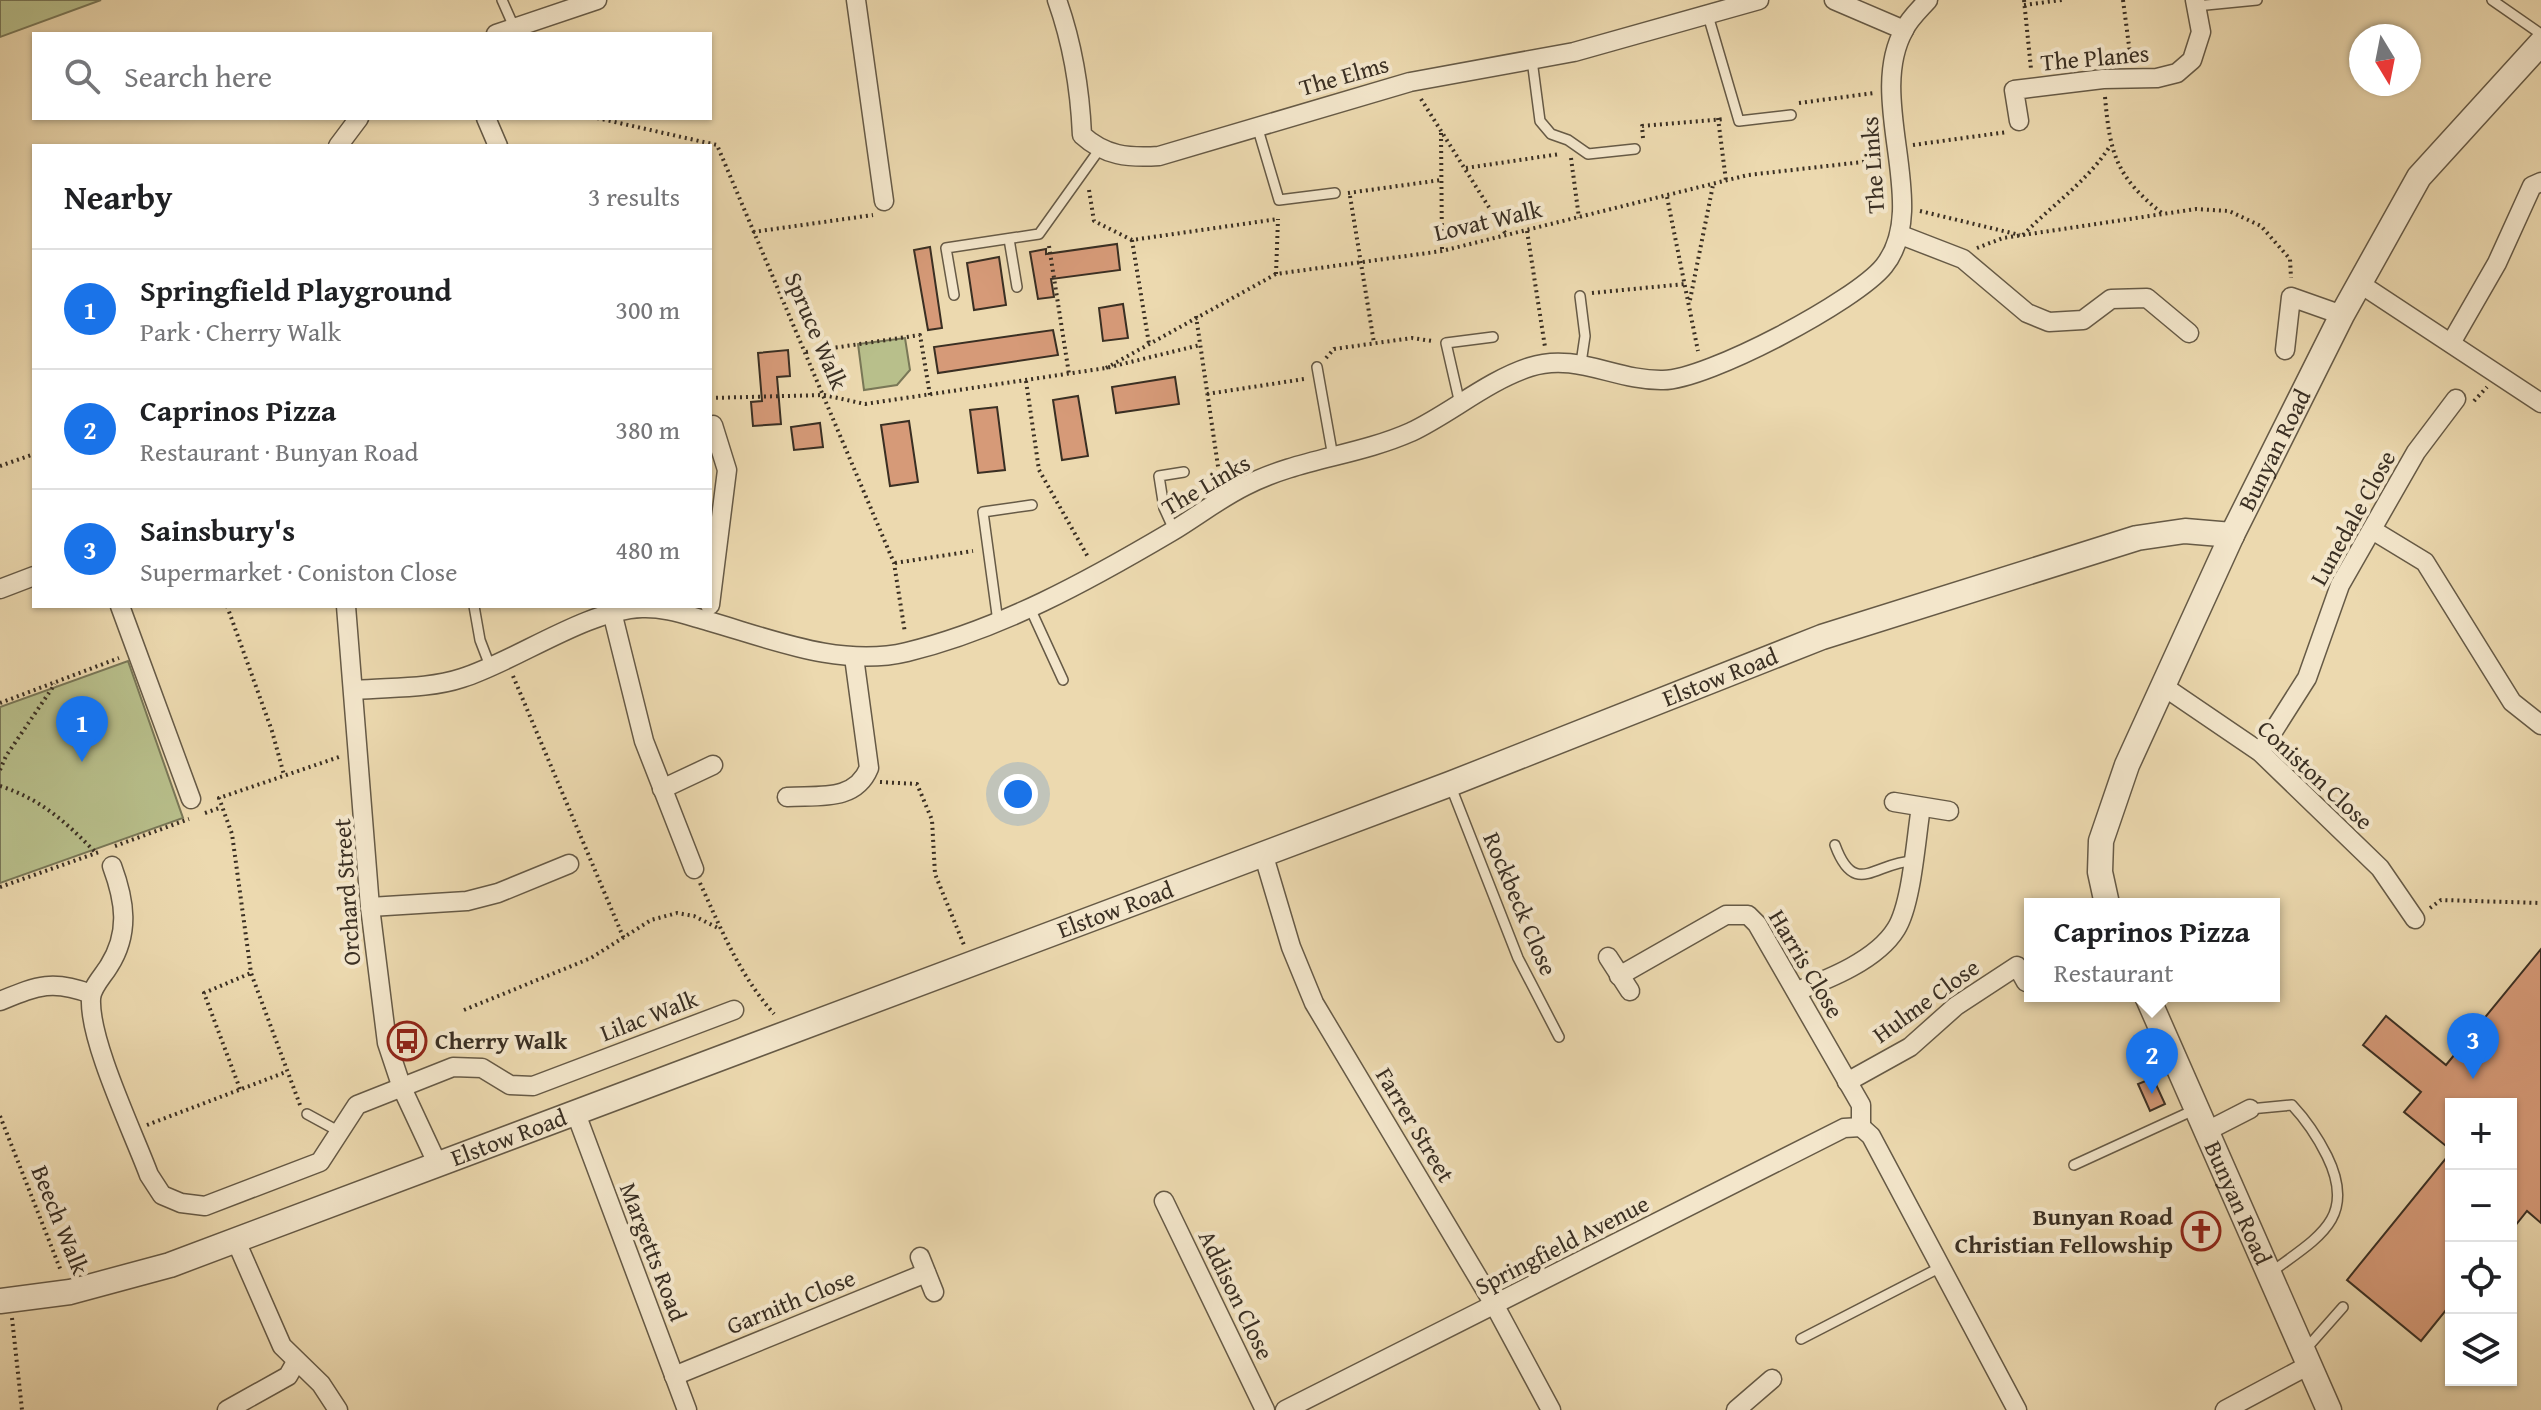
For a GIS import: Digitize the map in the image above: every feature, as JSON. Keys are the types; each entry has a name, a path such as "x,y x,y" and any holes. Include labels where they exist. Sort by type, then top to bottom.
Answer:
{"street":[{"path":"501,32 597,0"},
{"path":"856,0 884,201"},
{"path":"1057,0 1066,24 1082,135 1099,150"},
{"name":"The Elms","path":"1099,150 1132,158 1159,156 1410,82 1574,52 1707,12 1759,0"},
{"path":"1834,0 1904,30"},
{"name":"The Links","path":"662,608 709,611 820,652 854,657 907,652 998,622 1030,608 1097,575 1223,499 1279,472 1365,450 1412,431 1516,371 1547,361 1581,363 1662,380 1703,372 1858,290 1884,265 1901,235 1892,91 1894,59 1904,30 1928,0"},
{"name":"The Planes","path":"2019,121 2014,90 2103,79 2157,78 2177,73 2192,60 2201,32 2196,3"},
{"name":"Bunyan Road","path":"2106,898 2100,872 2101,841 2127,765 2232,535 2342,315 2419,177 2541,43"},
{"path":"340,144 358,120"},
{"path":"487,120 497,144"},
{"path":"2451,343 2497,263 2532,186 2541,182"},
{"path":"1901,235 1963,259 2027,313 2049,322 2083,320 2111,299 2147,298 2189,333"},
{"path":"2359,283 2541,403"},
{"path":"2285,350 2291,297 2342,315"},
{"name":"Lunedale Close","path":"2260,752 2307,678 2340,585 2374,531 2416,452 2456,399"},
{"path":"712,572 717,507 727,470 713,425"},
{"name":"Elstow Road","path":"5,1300 70,1292 170,1265 236,1241 1450,784 1822,637 2137,538 2185,531 2232,535"},
{"path":"2374,531 2425,562 2459,611 2512,702 2541,725"},
{"path":"0,589 32,577"},
{"path":"121,608 191,799"},
{"name":"Orchard Street","path":"346,608 356,690 370,907 387,1043 402,1088 437,1163"},
{"name":"The Links","path":"356,690 444,682 498,663 612,612 639,608"},
{"path":"612,612 644,741 662,789 672,839 694,869"},
{"path":"787,797 842,794 864,781 869,768 854,657"},
{"name":"Coniston Close","path":"2163,686 2260,752 2380,868 2415,919"},
{"path":"662,789 713,765"},
{"path":"1894,802 1949,811"},
{"path":"1797,991 1829,979 1876,949 1897,929 1913,861 1921,807"},
{"name":"Farrer Street","path":"1263,853 1291,947 1314,1003 1495,1306 1551,1410"},
{"path":"370,907 467,901 498,893 569,864"},
{"path":"112,866 123,895 124,927 112,962 91,994 92,1024 149,1175 162,1195 181,1203 205,1206 320,1162 357,1105 402,1088"},
{"name":"Harris Close","path":"1608,957 1624,983 1710,923 1736,912 1748,915 1757,924 1797,991 1861,1105 1861,1127"},
{"name":"Hulme Close","path":"1847,1082 1910,1047 1956,1006 2017,966 2024,978"},
{"path":"0,1001 40,985 66,985 91,994"},
{"name":"Bunyan Road","path":"2150,1002 2329,1410"},
{"name":"Lilac Walk","path":"402,1088 453,1067 482,1068 510,1085 533,1086 703,1011 734,1010"},
{"path":"2207,1131 2250,1109"},
{"name":"Margetts Road","path":"575,1111 687,1410"},
{"path":"1861,1127 1871,1136 2017,1410"},
{"name":"Springfield Avenue","path":"1285,1410 1844,1128 1861,1127"},
{"name":"Addison Close","path":"1164,1201 1265,1410"},
{"path":"236,1241 282,1346 321,1384 338,1410"},
{"name":"Garnith Close","path":"674,1376 923,1265 934,1292"},
{"path":"2225,1410 2308,1357"},
{"path":"227,1410 288,1376 296,1362"},
{"path":"1736,1410 1772,1379"}],"lane":[{"path":"502,0 514,27"},
{"path":"2196,3 2257,0"},
{"path":"2492,0 2541,34"},
{"path":"1707,12 1739,121 1791,115"},
{"path":"1532,60 1540,121 1551,134 1568,140 1588,154 1635,149"},
{"path":"1257,126 1279,200 1335,193"},
{"path":"954,295 946,248 1039,234 1099,150"},
{"path":"1009,239 1017,287"},
{"path":"1580,296 1585,336 1581,363"},
{"path":"1460,404 1446,343 1493,337"},
{"path":"1318,372 1333,457"},
{"path":"1174,530 1164,508 1159,476 1184,472"},
{"path":"998,622 983,512 1032,505"},
{"path":"474,608 480,640 498,663"},
{"path":"1030,608 1063,680"},
{"name":"Rockbeck Close","path":"1450,784 1518,958 1559,1037"},
{"path":"1835,845 1842,864 1853,874 1864,876 1895,861 1913,861"},
{"path":"2250,1109 2292,1105 2309,1123 2341,1187 2337,1212 2329,1222 2313,1241 2270,1273"},
{"path":"2074,1165 2197,1108"},
{"path":"307,1114 340,1132"},
{"path":"1801,1339 1941,1267"},
{"path":"2308,1357 2343,1307"}],"path":[{"path":"2034,87 2024,2 2062,0"},
{"path":"2123,0 2134,77"},
{"path":"2103,79 2110,146 2119,171 2163,214"},
{"path":"1410,82 1507,236"},
{"path":"1791,115 1800,103 1892,91"},
{"path":"1635,149 1643,140 1642,126 1718,118 1739,121"},
{"path":"1718,118 1726,181"},
{"name":"Spruce Walk","path":"606,120 717,145 894,563 907,652"},
{"name":"Lovat Walk","path":"1106,368 1276,274 1442,251 1748,175 2007,133 2019,121"},
{"path":"1441,130 1442,251"},
{"path":"2022,236 2099,163 2110,146"},
{"path":"1464,168 1570,153 1579,218"},
{"path":"1080,174 1087,182 1094,221 1132,240 1278,219"},
{"path":"1335,193 1350,194 1441,180"},
{"path":"1689,303 1713,185"},
{"path":"1350,194 1374,343"},
{"path":"1667,197 1703,372"},
{"path":"1276,274 1279,200"},
{"path":"753,232 885,213 884,201"},
{"path":"1901,206 2022,236"},
{"path":"1963,259 1981,245 2022,236 2196,209 2229,211 2261,226 2290,259 2291,297"},
{"path":"1527,231 1547,361"},
{"path":"1039,234 1048,241 1069,374"},
{"path":"1132,240 1149,344"},
{"path":"1580,296 1685,284"},
{"path":"1196,316 1223,499"},
{"path":"806,352 920,335 930,395"},
{"path":"1207,394 1318,372 1334,349 1412,338 1446,343"},
{"name":"Lovat Walk","path":"712,398 824,395 865,404 1106,368 1200,345"},
{"path":"2456,399 2473,402 2496,376"},
{"path":"1026,381 1039,470 1097,575"},
{"path":"0,466 32,455"},
{"path":"894,563 987,549"},
{"path":"228,608 272,731 284,775"},
{"path":"0,703 137,652"},
{"path":"498,663 624,939"},
{"path":"0,770 6,756 56,682"},
{"path":"307,1114 296,1099 251,973 232,834 219,798 360,749"},
{"path":"864,781 917,784 932,820 935,874 971,962"},
{"path":"0,786 23,794 59,815 96,853"},
{"path":"694,869 708,867 713,877 700,883 720,929 755,992 789,1031"},
{"path":"2415,919 2441,900 2541,903"},
{"path":"464,1010 591,958 651,920 677,913 694,916 720,929"},
{"path":"240,1089 204,993 251,973"},
{"path":"133,1131 286,1072"},
{"name":"Beech Walk","path":"0,1116 70,1292"},
{"path":"5,1300 22,1410"}],"green space":[{"path":"0,0 101,0 0,37"},
{"path":"905,338 910,370 897,385 864,390 858,344"},
{"path":"128,661 183,818 0,883 0,707"}],"building":[{"path":"1117,244 1120,270 1051,279 1054,297 1038,299 1030,252 1046,249 1046,254"},
{"path":"930,247 942,328 928,330 914,250"},
{"path":"999,257 1006,305 974,310 967,263"},
{"path":"1123,304 1128,338 1103,341 1099,308"},
{"path":"1053,330 1058,355 938,373 934,347"},
{"path":"788,350 790,376 777,377 781,424 753,426 751,402 762,401 758,353"},
{"path":"1175,377 1179,404 1116,413 1112,387"},
{"path":"1078,396 1088,456 1062,460 1053,400"},
{"path":"997,407 1005,470 978,473 970,410"},
{"path":"909,421 918,482 890,486 881,425"},
{"path":"820,423 823,447 794,450 791,427"},
{"path":"2541,949 2541,1223 2527,1211 2517,1224 2517,1098 2445,1098 2445,1145 2404,1112 2421,1092 2363,1045 2386,1016 2446,1065"},
{"path":"2153,1078 2165,1104 2150,1111 2138,1084"},
{"path":"2445,1159 2445,1311 2421,1341 2347,1280"}],"place":[{"name":"Springfield Playground","path":"82,762"},
{"name":"Cherry Walk","path":"407,1041"},
{"name":"Sainsbury's","path":"2473,1079"},
{"name":"Caprinos Pizza","path":"2152,1094"},
{"name":"Bunyan Road Christian Fellowship","path":"2201,1231"}]}
